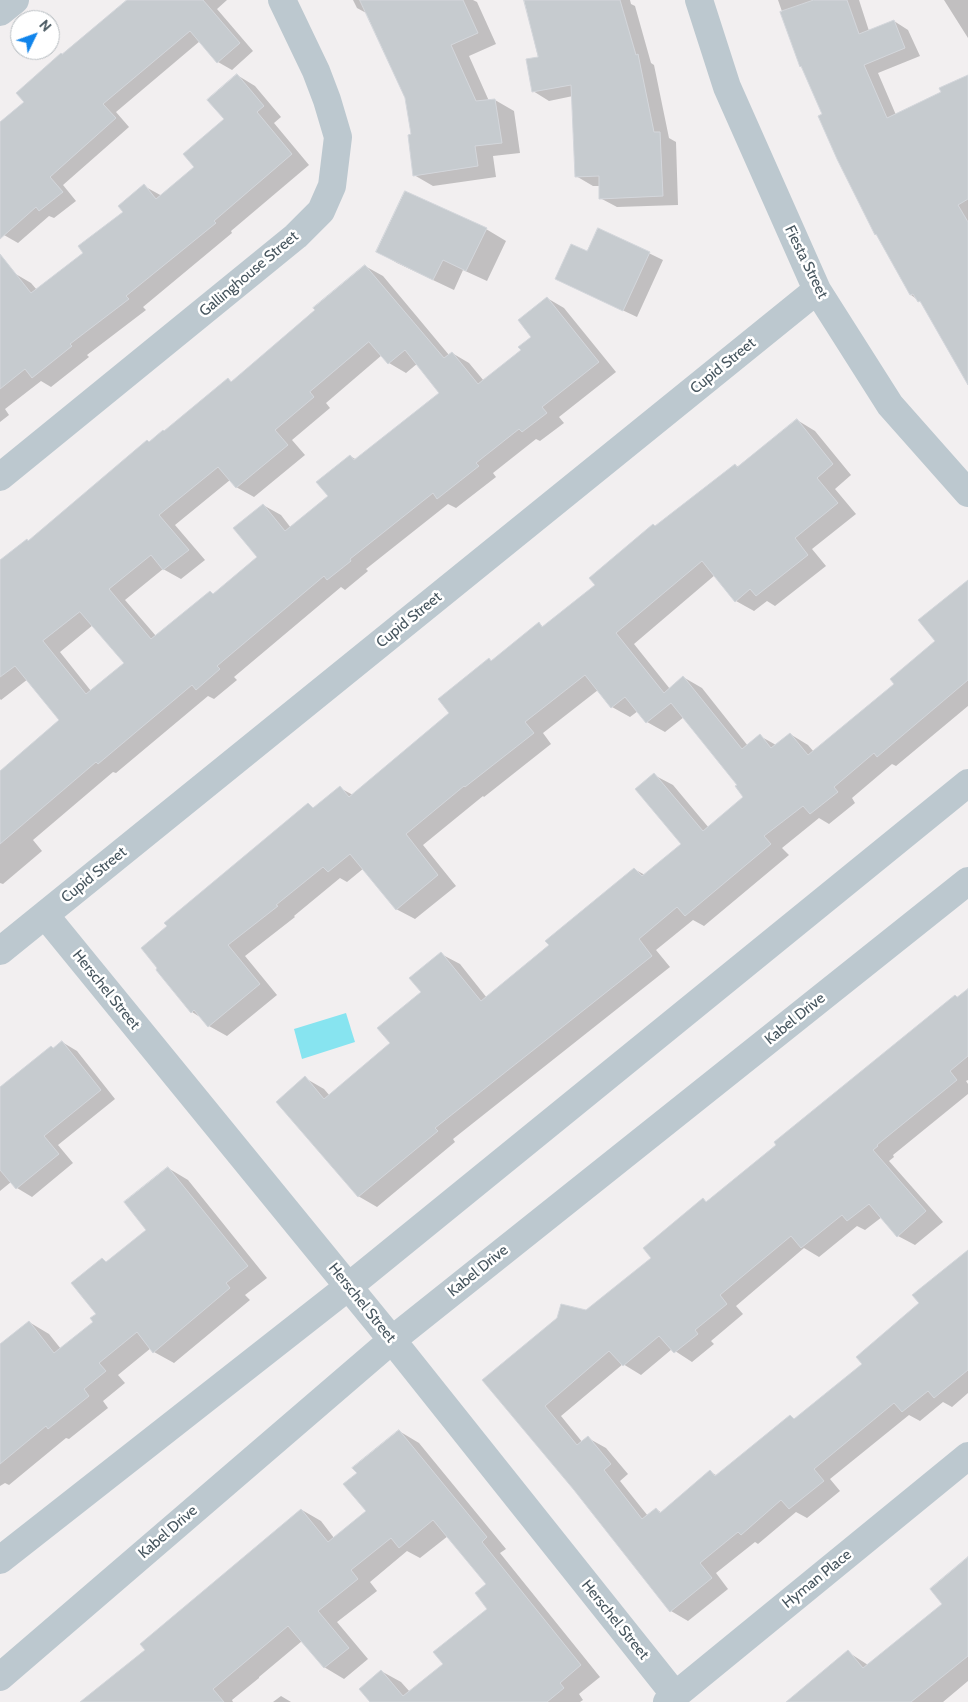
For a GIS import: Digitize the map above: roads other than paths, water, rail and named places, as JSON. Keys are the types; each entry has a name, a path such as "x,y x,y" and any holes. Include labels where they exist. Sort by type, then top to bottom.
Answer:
{"street":[{"path":"0,12 15,0"},
{"name":"Gallinghouse Street","path":"0,477 296,236 321,211 332,186 338,137 316,71 282,0"},
{"name":"Fiesta Street","path":"699,0 727,86 817,290 890,406 968,494"},
{"name":"Cupid Street","path":"0,951 817,290"},
{"path":"0,1560 348,1287 968,783"},
{"name":"Kabel Drive","path":"0,1677 392,1340 968,881"},
{"name":"Herschel Street","path":"45,915 392,1340 671,1699"},
{"name":"Hyman Place","path":"671,1699 968,1456"}],"water":[{"path":"346,1013 355,1042 302,1059 294,1029"}]}
